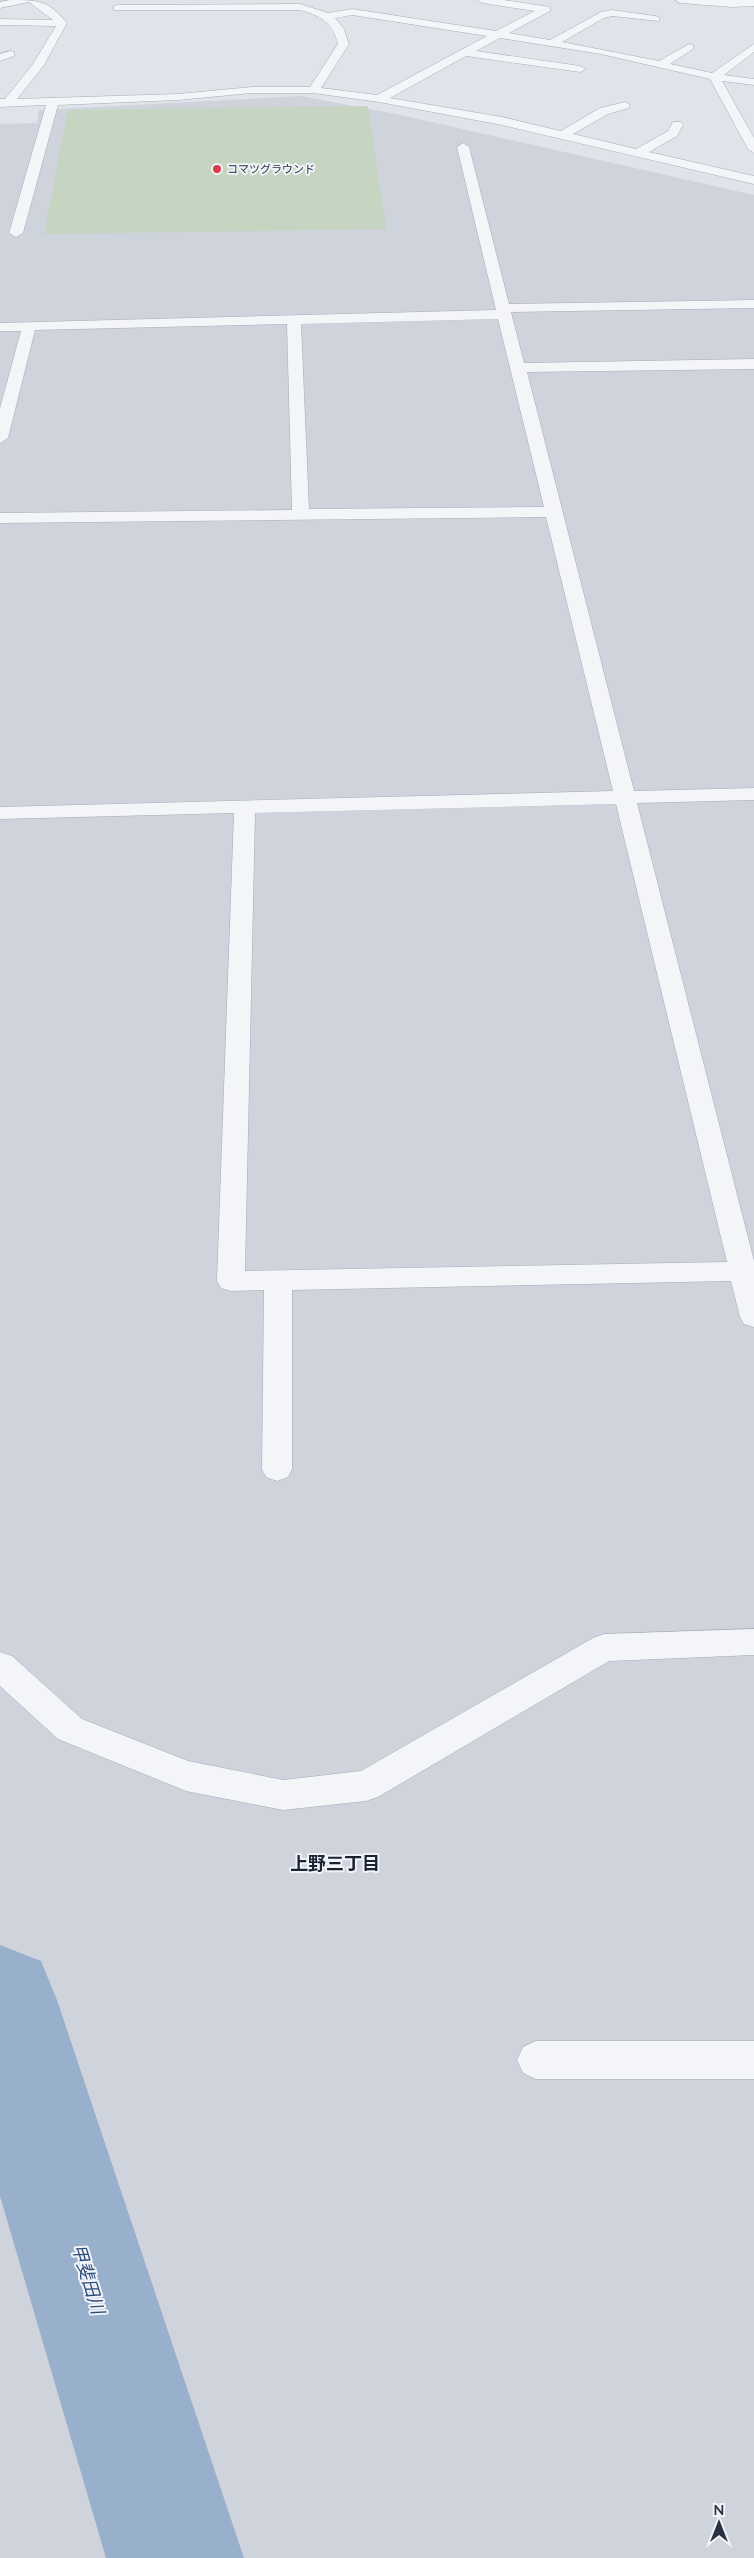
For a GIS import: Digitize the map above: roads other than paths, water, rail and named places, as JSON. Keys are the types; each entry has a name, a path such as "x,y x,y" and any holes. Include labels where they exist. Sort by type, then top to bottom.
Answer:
{"street":[{"path":"0,5 26,0"},
{"path":"34,0 50,11 62,23"},
{"path":"379,99 546,9 482,0"},
{"path":"680,0 754,4"},
{"path":"119,20 117,4 300,6 328,16 342,31 344,44 335,54 333,63 313,90"},
{"path":"376,16 393,8"},
{"path":"328,16 352,12 602,51 714,77 754,82"},
{"path":"552,43 601,15 612,13 659,17 640,28"},
{"path":"0,22 62,23"},
{"path":"4,103 38,65 62,23"},
{"path":"602,51 617,42"},
{"path":"662,64 689,47"},
{"path":"714,77 752,50"},
{"path":"466,53 580,69"},
{"path":"714,77 754,149"},
{"path":"4,103 178,97 252,90 313,90 379,99 502,121 754,180"},
{"path":"16,233 53,101"},
{"path":"607,104 641,108"},
{"path":"563,136 604,111 625,106"},
{"path":"637,153 673,133 677,125"},
{"path":"463,147 624,798 748,1271 754,1317"},
{"path":"740,176 754,158"},
{"path":"0,327 294,320 503,311 754,304"},
{"path":"294,320 301,515"},
{"path":"0,438 29,327"},
{"path":"517,368 754,364"},
{"path":"0,518 553,512"},
{"path":"0,813 754,794"},
{"path":"245,807 231,1281 748,1271"},
{"path":"277,1469 278,1280"},
{"path":"0,1666 70,1729 186,1776 283,1795 366,1786 604,1648 754,1642"},
{"path":"536,2060 754,2060"}],"waterway":[{"name":"甲斐田川","path":"0,2000 175,2558"}],"place":[{"name":"コマツグラウンド","path":"217,169"}],"district":[{"name":"上野三丁目","path":"335,1864"}]}
